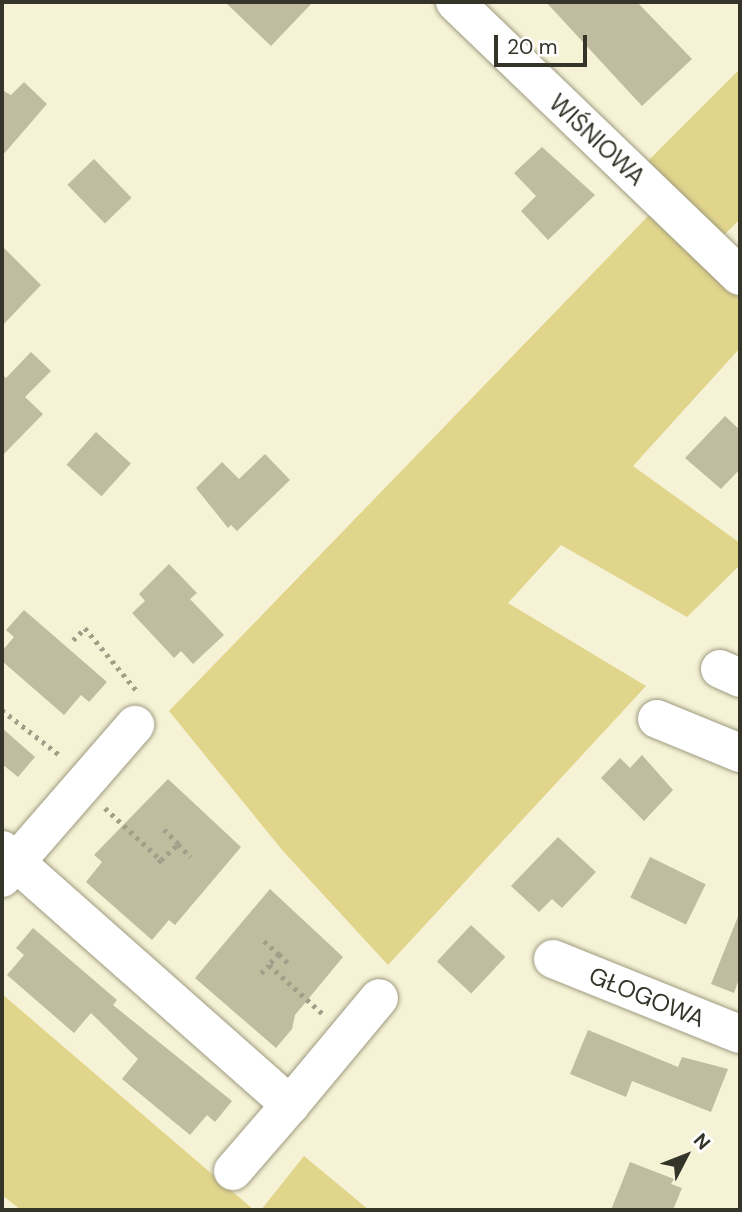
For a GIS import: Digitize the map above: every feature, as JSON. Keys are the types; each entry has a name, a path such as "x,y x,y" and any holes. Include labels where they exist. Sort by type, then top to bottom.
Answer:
{"street":[{"name":"WIŚNIOWA","path":"455,2 740,276"},
{"path":"657,719 740,753"},
{"path":"135,725 85,782 7,863 290,1105"},
{"name":"GŁOGOWA","path":"553,959 740,1034"},
{"path":"233,1171 379,998"}],"path":[{"path":"73,640 85,628 149,706 135,725"},
{"path":"2,710 85,782 160,862 178,844"},
{"path":"164,830 191,857"},
{"path":"264,941 291,966"},
{"path":"261,974 279,954"},
{"path":"269,965 347,1037"}],"shaded area":[{"path":"740,69 740,219 723,236 647,162"},
{"path":"654,210 740,289 740,348 633,466 740,543 740,565 687,617 561,545 508,603 646,686 388,965 283,851 169,711"},
{"path":"2,994 254,1210 21,1210 2,1195"},
{"path":"304,1156 369,1210 261,1210"}],"building":[{"path":"225,2 313,2 271,46"},
{"path":"546,2 637,2 692,59 642,106"},
{"path":"24,82 47,104 2,156 2,90 11,95"},
{"path":"542,147 595,195 548,240 521,211 536,196 514,173"},
{"path":"94,159 132,198 105,224 67,185"},
{"path":"2,246 41,285 2,326"},
{"path":"31,352 51,371 25,397 43,414 2,456 2,374 6,378"},
{"path":"725,416 740,430 740,469 721,489 685,458"},
{"path":"96,432 131,463 101,496 67,465"},
{"path":"265,454 290,480 237,531 231,525 228,528 196,488 222,462 239,479"},
{"path":"169,564 197,593 190,599 224,635 193,664 181,651 174,658 132,613 145,601 139,594"},
{"path":"24,610 107,682 89,702 81,695 64,715 2,661 2,651 14,637 6,630"},
{"path":"2,728 35,757 18,777 2,764"},
{"path":"642,755 673,790 644,821 601,778 620,758 630,768"},
{"path":"168,779 241,847 175,925 169,920 152,940 86,882 102,862 94,855"},
{"path":"558,837 596,872 562,908 552,899 539,912 511,886"},
{"path":"650,857 706,884 686,925 630,897"},
{"path":"270,889 343,957 295,1015 292,1029 276,1048 195,978"},
{"path":"739,914 740,976 734,993 711,984"},
{"path":"471,925 505,957 471,994 437,962"},
{"path":"33,928 117,1000 113,1005 232,1101 215,1122 207,1115 190,1135 122,1079 138,1059 91,1013 74,1033 7,975 24,955 16,948"},
{"path":"588,1030 678,1067 682,1057 728,1069 711,1112 632,1081 626,1097 570,1074"},
{"path":"630,1162 674,1179 671,1184 682,1188 673,1210 611,1210"}]}
